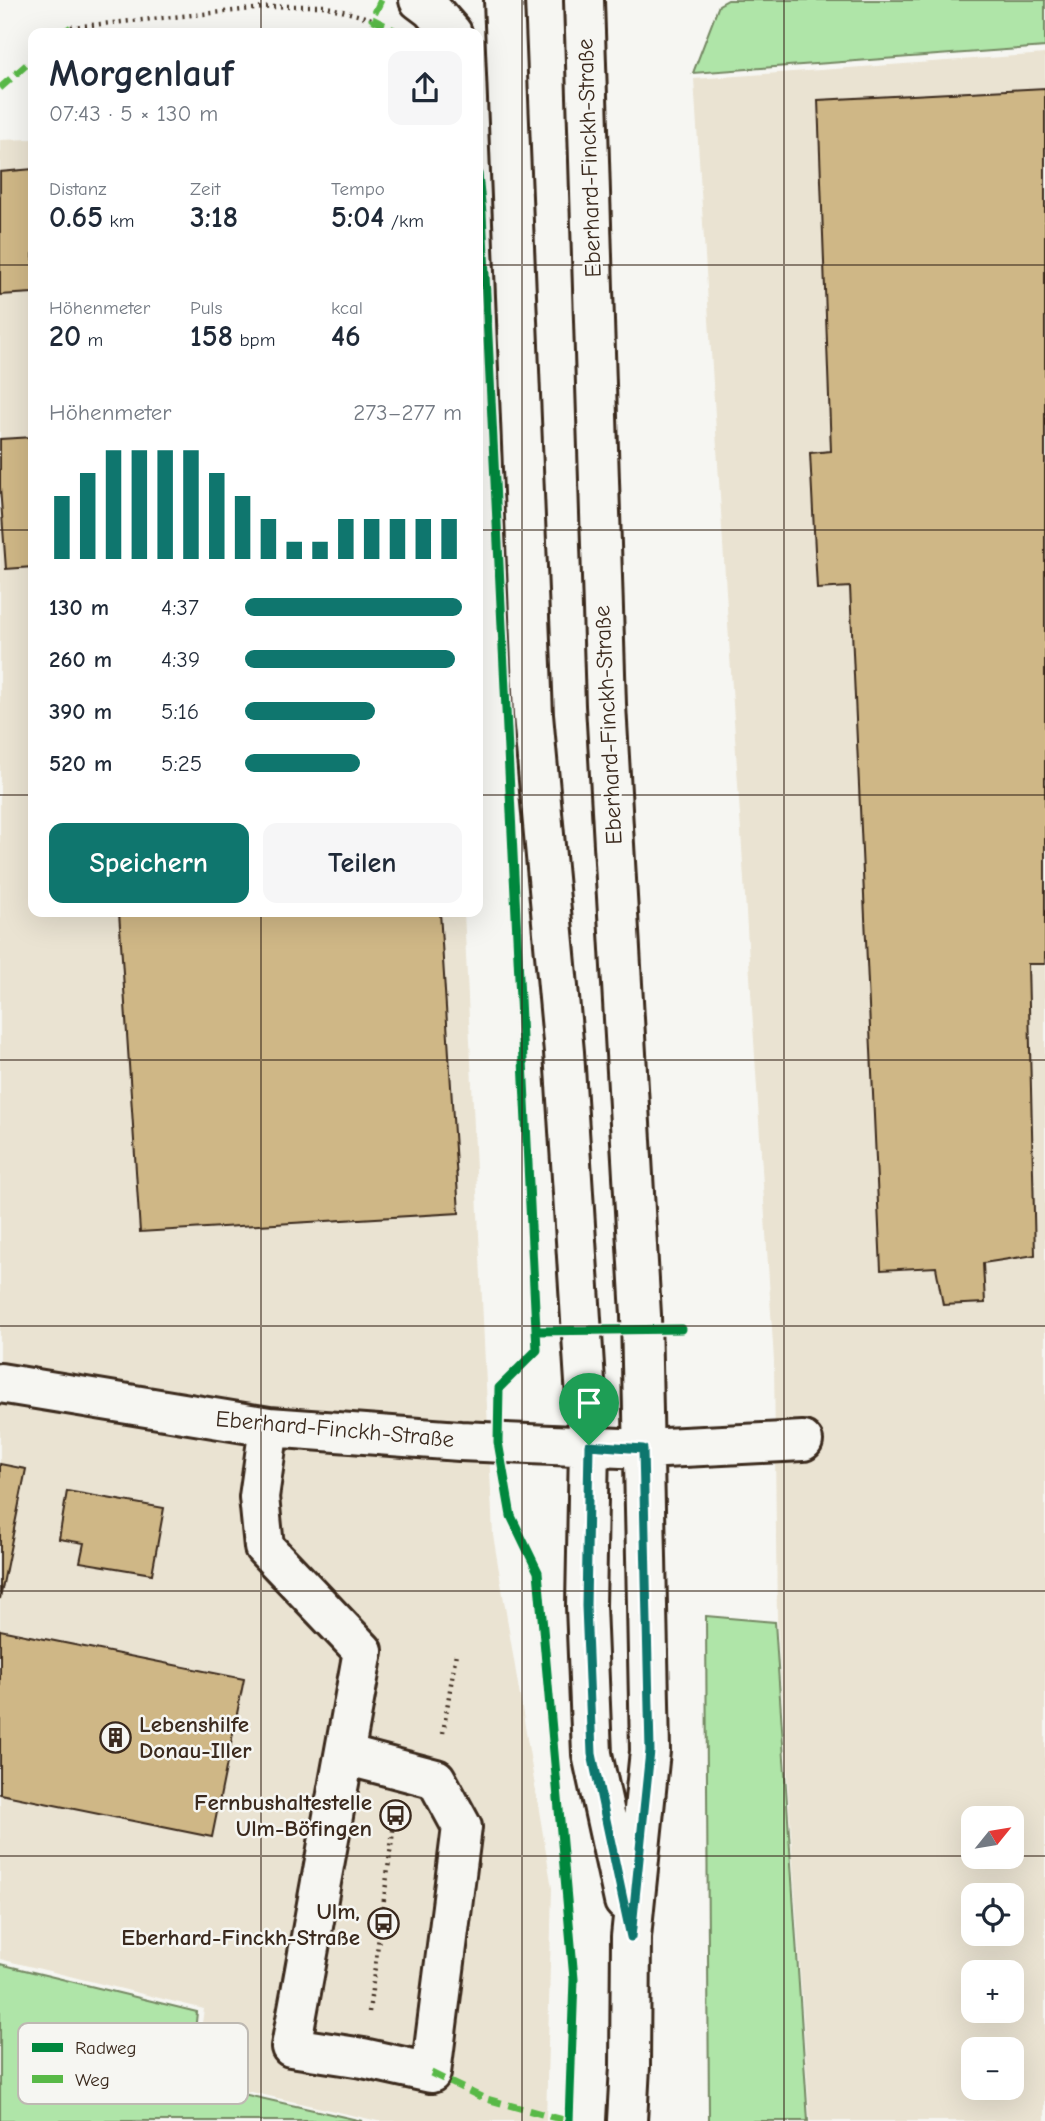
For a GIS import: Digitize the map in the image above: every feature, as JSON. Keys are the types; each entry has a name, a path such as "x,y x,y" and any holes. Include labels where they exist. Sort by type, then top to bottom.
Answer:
{"street":[{"path":"419,0 448,28"},
{"name":"Eberhard-Finckh-Straße","path":"504,0 533,715 564,1052 589,1445 586,1606 592,1754 631,1937"},
{"name":"Eberhard-Finckh-Straße","path":"584,0 606,705 641,1315 650,1751 631,1937 627,2121"},
{"path":"587,101 610,0"},
{"path":"483,84 509,142"},
{"name":"Eberhard-Finckh-Straße","path":"0,1382 269,1427 460,1441 643,1449"},
{"path":"269,1427 259,1497 264,1547 363,1651 291,2047 363,2058 431,2073 462,1827 419,1774 345,1755"},
{"path":"643,1449 803,1441"}],"path":[{"path":"71,27 249,6 324,6 372,19"},
{"path":"363,2058 419,1774 456,1653"}],"shaded area":[{"path":"1045,54 1045,2121 810,2121 777,1621 774,1361 694,79"},
{"path":"28,139 28,917 464,917 493,1535 552,1888 546,2121 378,2121 248,2091 248,2023 202,2023 204,2009 0,1959 0,140"}],"green space":[{"path":"728,0 1045,0 1045,47 693,73 719,5"},
{"path":"706,1616 775,1622 808,2121 709,2121"},
{"path":"0,1964 197,2012 196,2023 18,2023 18,2104 248,2104 248,2095 362,2121 0,2121"}],"building":[{"path":"1045,88 1045,964 1028,964 1035,1255 983,1263 985,1303 943,1305 936,1267 881,1270 850,587 817,589 810,453 831,451 818,100"},
{"path":"28,169 28,293 0,295 0,172"},
{"path":"28,437 28,567 6,569 0,487 0,439"},
{"path":"119,917 440,917 459,1213 140,1232"},
{"path":"0,1464 26,1469 0,1599"},
{"path":"67,1491 164,1508 152,1574 80,1562 84,1543 59,1539"},
{"name":"Lebenshilfe Donau-Iller","path":"0,1630 244,1679 212,1837 0,1794"}],"marked path":[{"path":"381,0 372,19 390,28"},
{"path":"0,88 28,63"},
{"path":"431,2073 483,2098 567,2121"}],"cycle path":[{"path":"483,234 537,1350 499,1388 498,1442 511,1516 538,1572 574,1979 569,2121"},
{"path":"536,1331 681,1329"}],"place":[{"name":"Lebenshilfe Donau-Iller","path":"116,1737"},
{"name":"Fernbushaltestelle Ulm-Böfingen","path":"395,1815"},
{"name":"Ulm, Eberhard-Finckh-Straße","path":"383,1924"}],"route":[{"path":"589,1445 643,1449 650,1751 631,1937 592,1754 586,1606 589,1445"}]}
